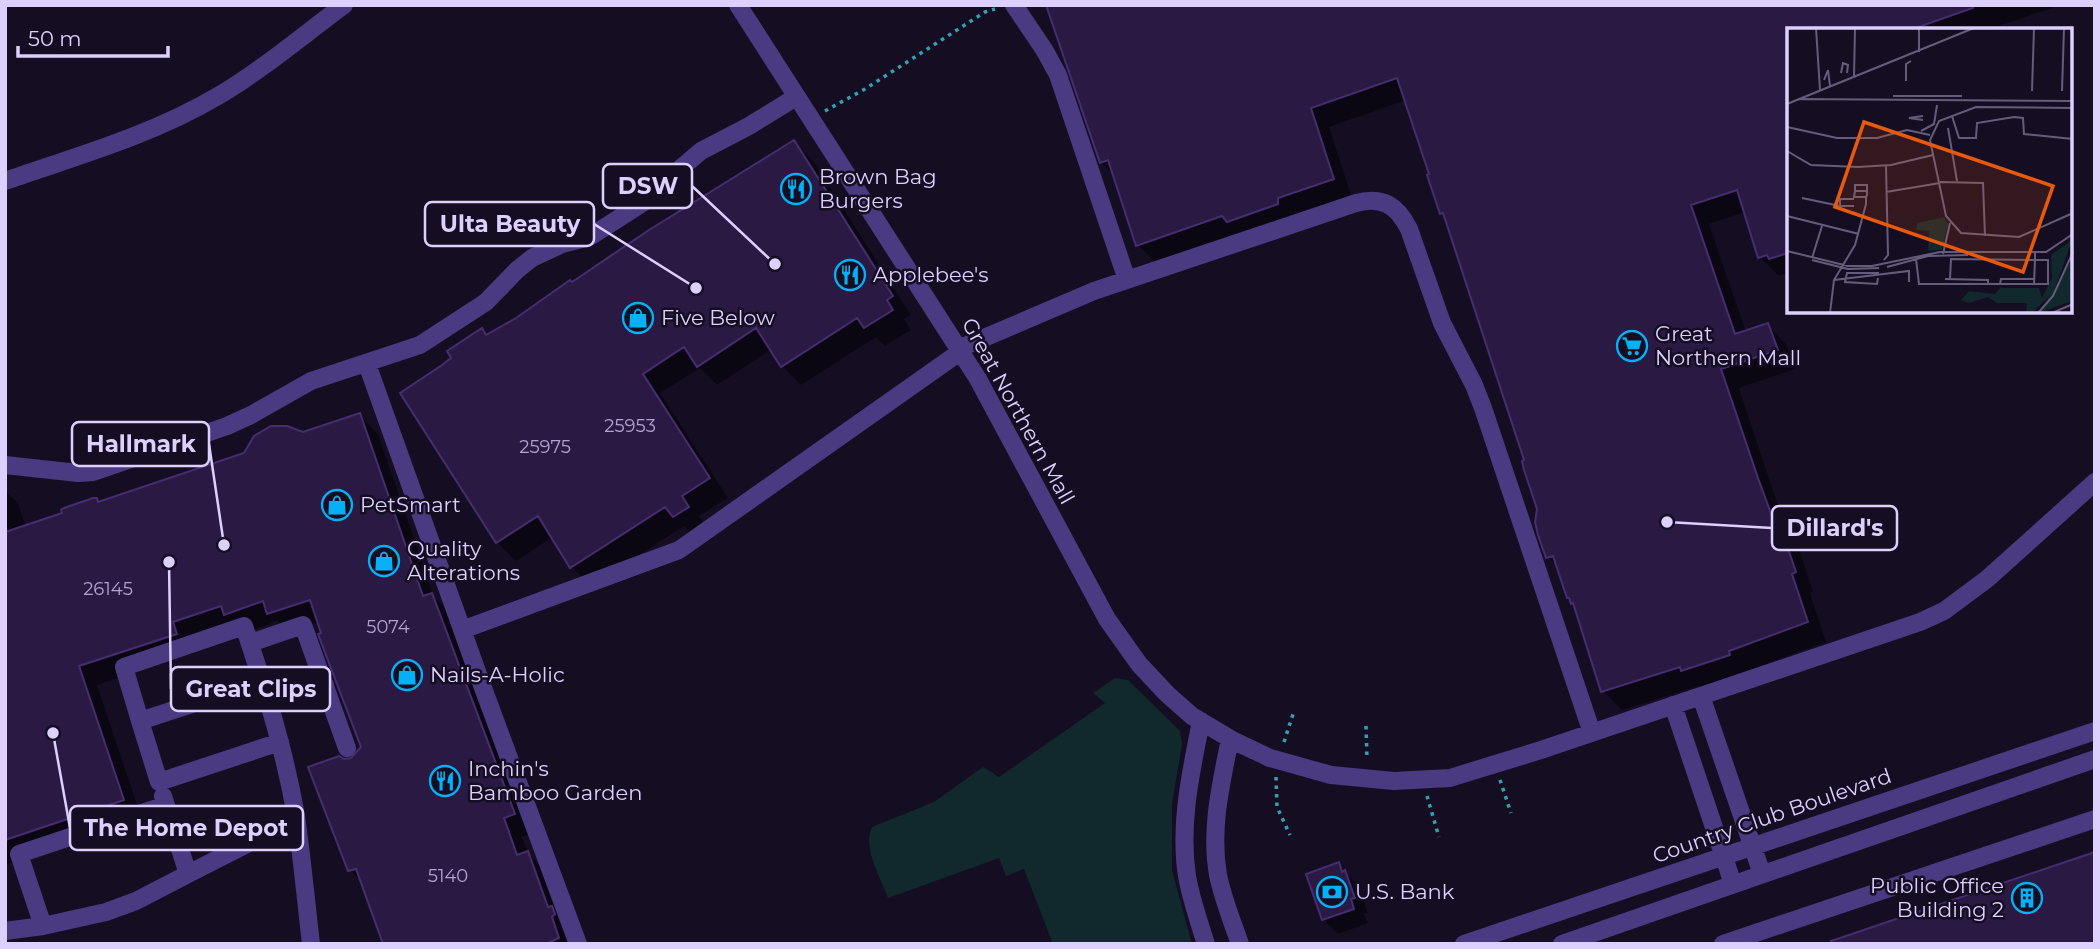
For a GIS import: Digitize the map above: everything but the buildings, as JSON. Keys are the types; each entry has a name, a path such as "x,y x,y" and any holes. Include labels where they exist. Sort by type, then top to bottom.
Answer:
{"street":[{"path":"5,181 147,131 194,109 245,78 344,5"},
{"name":"Great Northern Mall","path":"738,5 986,393 1107,619 1152,678 1179,705 1230,739 1270,758 1313,771 1368,779 1450,778 1592,733 1936,615 1987,579 2095,482"},
{"path":"1014,5 1058,75 1127,280"},
{"path":"5,465 78,473 93,472 219,429 251,415 311,381 409,350 426,342 486,302 532,258 562,244 589,237 658,192 701,152 796,97"},
{"path":"462,630 679,550 959,351 1127,280 1356,203 1377,200 1396,209 1409,229 1442,323 1478,394 1592,733"},
{"path":"368,364 462,630 578,944"},
{"path":"250,643 303,625 347,748"},
{"path":"188,874 124,667 244,626 280,742 298,830 311,944"},
{"path":"140,721 262,681"},
{"path":"268,701 324,685"},
{"path":"1701,696 1762,874"},
{"path":"1673,705 1733,884"},
{"path":"1201,721 1189,779 1185,842 1189,888 1206,944"},
{"name":"Country Club Boulevard","path":"1464,944 2095,731"},
{"path":"1230,739 1218,800 1216,849 1221,886 1240,944"},
{"path":"159,782 280,742"},
{"path":"1562,944 2095,760"},
{"path":"43,926 12,856 166,805"},
{"path":"1723,944 2095,819"},
{"path":"5,931 43,926 126,905 253,841 298,830"}],"path":[{"path":"812,120 985,12 1001,5"},
{"path":"1366,726 1368,779"},
{"path":"1495,765 1511,813"},
{"path":"1422,780 1440,837"}],"green space":[{"path":"1115,678 1128,680 1180,731 1182,744 1172,804 1172,870 1192,944 1053,944 1024,869 1006,876 999,858 888,898 871,853 869,844 872,827 934,802 983,767 999,777 1105,703 1093,693"}],"place":[{"name":"Brown Bag Burgers","path":"796,189"},
{"name":"DSW","path":"775,264"},
{"name":"Applebee's","path":"850,275"},
{"name":"Ulta Beauty","path":"696,288"},
{"name":"Five Below","path":"638,318"},
{"name":"Great Northern Mall","path":"1632,346"},
{"name":"PetSmart","path":"337,505"},
{"name":"Dillard's","path":"1667,522"},
{"name":"Hallmark","path":"224,545"},
{"name":"Quality Alterations","path":"384,561"},
{"name":"Great Clips","path":"169,562"},
{"name":"Nails-A-Holic","path":"407,675"},
{"name":"The Home Depot","path":"53,733"},
{"name":"Inchin's Bamboo Garden","path":"445,781"},
{"name":"U.S. Bank","path":"1332,892"},
{"name":"Public Office Building 2","path":"2027,898"}]}
